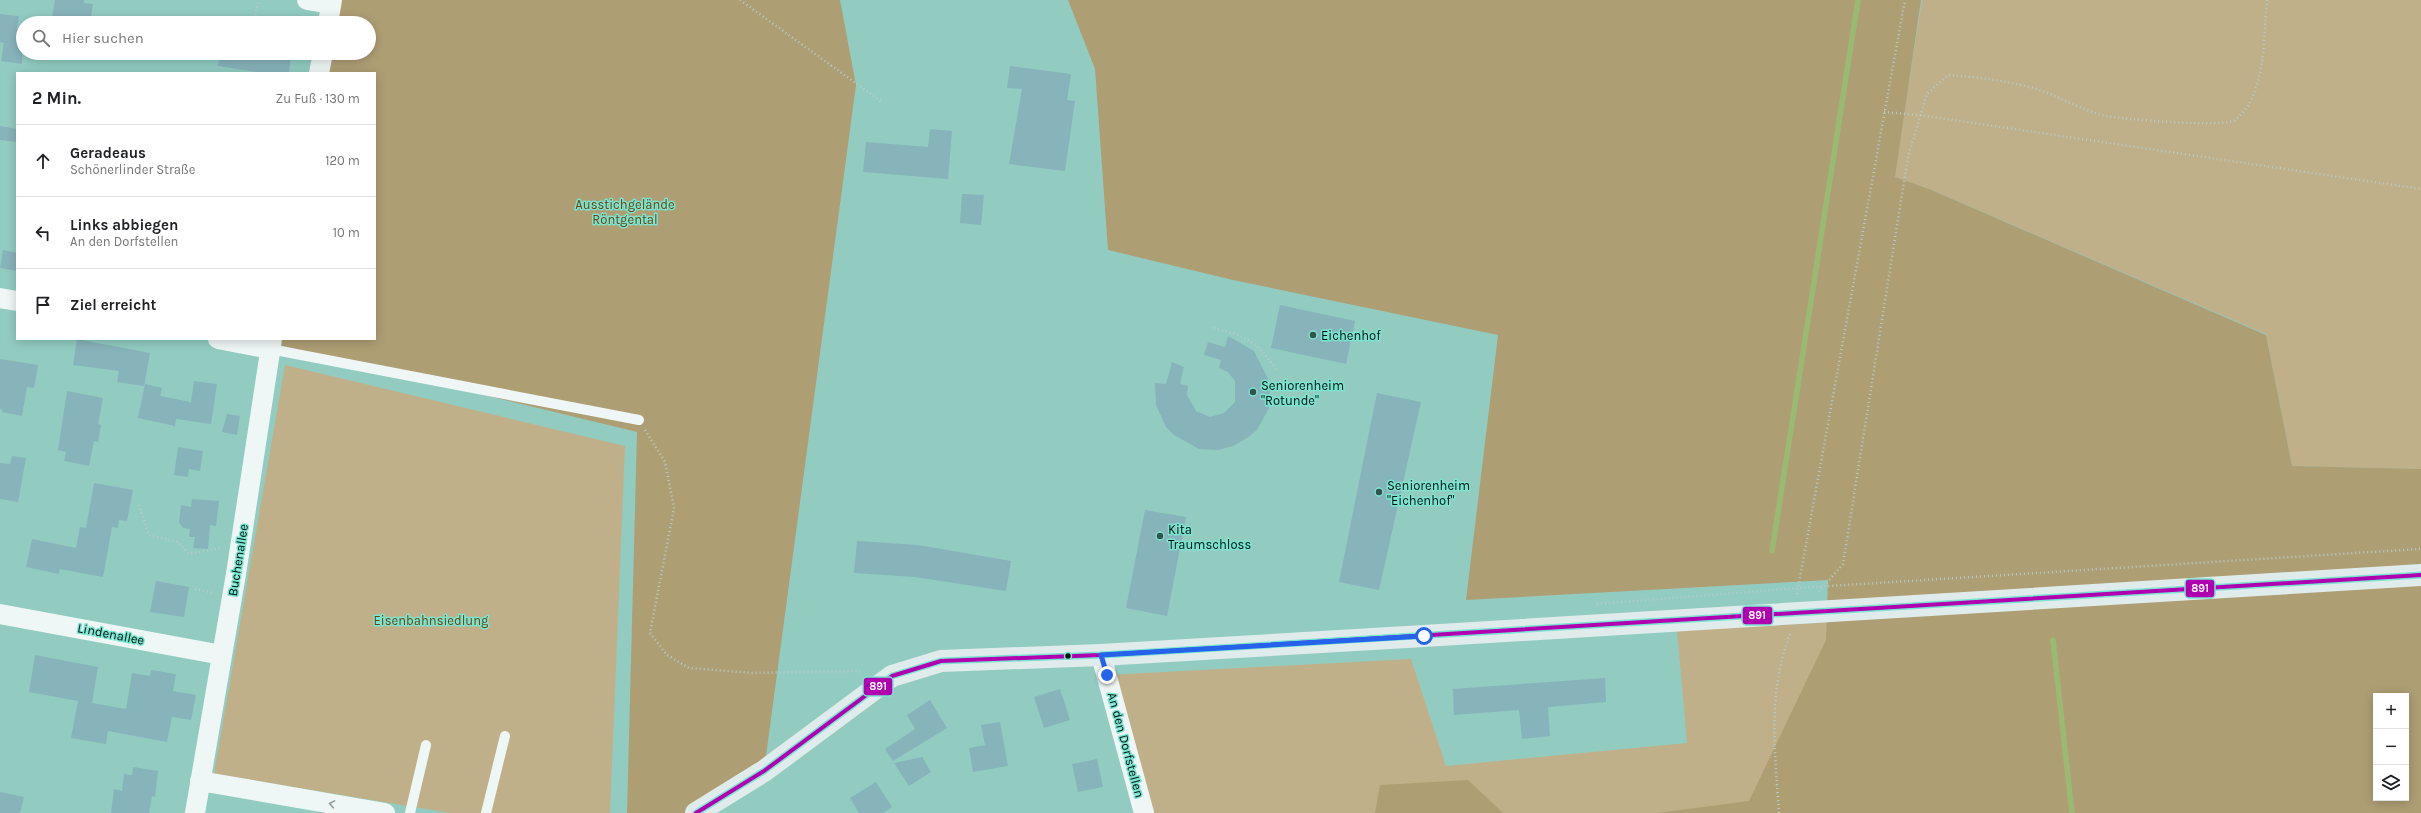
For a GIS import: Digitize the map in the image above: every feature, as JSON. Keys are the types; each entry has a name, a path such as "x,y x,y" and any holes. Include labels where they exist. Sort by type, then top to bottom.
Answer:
{"street":[{"path":"307,0 330,9"},
{"path":"319,72 322,60"},
{"path":"0,298 16,301"},
{"path":"229,340 271,344"},
{"name":"Buchenallee","path":"195,813 240,551 271,344"},
{"path":"696,813 764,771 892,676 941,661 1101,655 1799,612 1988,603 2421,574"},
{"name":"Lindenallee","path":"0,614 222,655"},
{"name":"An den Dorfstellen","path":"1101,655 1144,813"},
{"path":"200,781 384,813"}],"lane":[{"path":"271,344 639,420"},
{"path":"486,813 505,736"},
{"path":"410,813 426,745"}],"path":[{"path":"255,16 259,0"},
{"path":"740,0 882,102"},
{"path":"1799,612 1797,588 1905,0"},
{"path":"1779,813 1773,724 1781,656 1799,612 1844,564 1908,157 1926,94 1948,75 1988,78 2031,87 2105,116 2209,124 2234,120 2248,105 2259,85 2267,0"},
{"path":"1884,112 1919,115 2421,189"},
{"path":"1214,328 1242,335 1261,349 1277,370"},
{"path":"639,420 665,462 674,508 650,633 667,655 689,668 753,673 856,671 869,676"},
{"path":"139,505 149,535 178,542 189,554 218,548 240,551"},
{"path":"1591,604 1824,586 2421,549"}],"green space":[{"name":"Ausstichgelände Röntgental","path":"340,0 840,0 856,85 764,771 696,813 627,813 637,432 279,345 280,340 376,340 376,72 327,72 329,60 376,60 376,16 337,16"},
{"path":"1068,0 1921,0 1895,177 1929,189 2266,335 2292,466 2421,469 2421,813 1657,813 1749,801 1826,640 1828,580 1466,600 1498,335 1233,280 1108,250 1095,69"},
{"path":"1922,0 2421,0 2421,469 2292,466 2266,334 1929,189 1894,177"},
{"name":"Eisenbahnsiedlung","path":"285,365 625,446 610,813 450,813 214,774"},
{"path":"2421,591 2421,813 1143,813 1107,675 1411,659 1446,766 1687,743 1677,630"},
{"path":"1468,780 1503,813 1375,813 1380,785"}],"building":[{"path":"55,0 84,0 84,3 93,4 91,16 52,16"},
{"path":"0,14 19,16 16,16 16,60 22,60 22,64 1,61 4,43 0,42"},
{"path":"219,60 291,60 289,72 257,72 218,66"},
{"path":"1010,66 1071,74 1067,100 1075,101 1065,171 1009,164 1022,89 1007,88"},
{"path":"0,126 16,129 16,142 0,140"},
{"path":"930,129 952,131 948,179 863,172 866,142 928,147"},
{"path":"962,194 984,195 981,225 960,223"},
{"path":"3,250 16,253 16,271 0,268"},
{"name":"Eichenhof","path":"1280,305 1355,321 1346,364 1271,348"},
{"name":"Seniorenheim \"Rotunde\"","path":"1228,336 1254,351 1268,379 1270,394 1269,408 1257,430 1247,438 1233,446 1218,450 1199,449 1174,435 1166,427 1156,405 1155,383 1166,384 1172,362 1184,367 1180,384 1188,386 1187,395 1196,411 1210,417 1224,413 1235,402 1235,381 1228,372 1219,368 1221,360 1204,355 1208,342 1225,347"},
{"path":"77,340 150,353 144,386 117,382 119,371 73,365"},
{"path":"0,359 38,365 34,388 27,387 22,416 2,412 3,410 0,409"},
{"path":"194,381 217,384 211,424 176,419 175,426 138,418 145,384 162,388 160,396 191,402"},
{"path":"67,391 103,398 98,424 101,425 98,442 94,441 89,466 64,461 66,452 58,450"},
{"name":"Seniorenheim \"Eichenhof\"","path":"1377,393 1421,402 1379,590 1339,582"},
{"path":"227,414 240,416 237,435 222,432"},
{"path":"178,447 203,451 200,471 189,469 188,477 174,475"},
{"path":"12,456 26,458 18,502 0,499 0,463 10,464"},
{"path":"94,483 133,490 127,521 119,520 118,528 112,527 103,577 60,569 59,574 26,567 32,539 76,548 80,527 86,528"},
{"path":"192,499 219,501 216,526 210,525 208,549 193,548 195,537 189,537 190,529 183,528 179,522 181,505 191,507"},
{"path":"1145,510 1186,517 1167,616 1126,608"},
{"path":"857,541 918,545 1011,561 1006,591 915,577 854,573"},
{"path":"156,581 189,587 184,617 150,612"},
{"path":"35,655 98,667 92,703 126,709 132,673 150,676 151,670 176,674 173,691 196,695 191,720 172,717 167,742 108,731 106,744 71,738 78,701 29,692"},
{"path":"1605,678 1606,702 1548,707 1550,736 1522,739 1519,710 1454,715 1453,689"},
{"path":"1060,689 1070,720 1044,728 1034,697"},
{"path":"930,700 947,728 893,761 885,749 915,729 907,715"},
{"path":"1000,722 1008,766 973,772 969,748 985,745 981,725"},
{"path":"922,757 931,772 909,786 894,763"},
{"path":"1097,759 1103,787 1078,792 1072,764"},
{"path":"133,767 158,771 155,797 152,796 149,813 111,813 114,789 122,791 124,774 132,775"},
{"path":"876,782 892,807 883,813 859,813 850,798"},
{"path":"0,792 24,797 20,813 0,813"}],"waterway":[{"path":"1772,551 1858,0"},
{"path":"2053,640 2072,813"}],"transit line":[{"name":"891","path":"696,813 764,771 892,676 941,661 1101,655 2421,575"}],"place":[{"name":"Eichenhof","path":"1313,335"},
{"name":"Seniorenheim \"Rotunde\"","path":"1253,392"},
{"name":"Seniorenheim \"Eichenhof\"","path":"1379,492"},
{"name":"Kita Traumschloss","path":"1160,536"}],"route":[{"path":"1107,675 1101,655 1424,636"}]}
